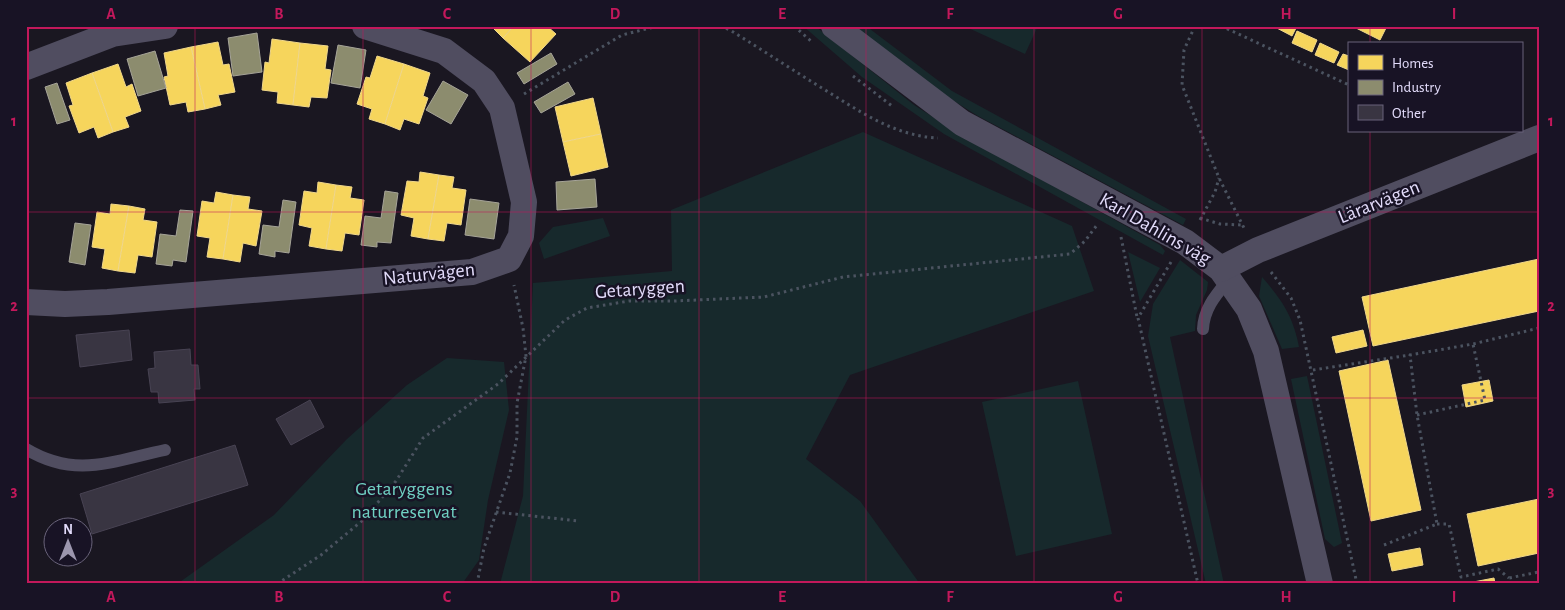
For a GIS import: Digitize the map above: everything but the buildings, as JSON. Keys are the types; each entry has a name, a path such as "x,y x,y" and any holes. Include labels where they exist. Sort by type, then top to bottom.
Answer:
{"street":[{"path":"26,67 112,34 165,26"},
{"path":"365,26 444,50 484,81 502,108 524,202 521,236 509,259"},
{"name":"Karl Dahlins väg","path":"834,26 962,123 1184,242 1225,274 1248,308 1266,351 1320,584"},
{"name":"Lärarvägen","path":"1225,274 1258,250 1539,138"},
{"name":"Naturvägen","path":"26,302 65,304 108,302 472,272 509,259"}],"lane":[{"path":"1203,329 1204,315 1225,274"},
{"path":"26,449 58,464 83,468 165,450"}],"path":[{"path":"502,108 622,35 658,26"},
{"path":"720,26 730,30 863,114 892,128 921,137 938,138"},
{"path":"1195,26 1184,50 1182,85 1219,178 1241,225 1248,232"},
{"path":"1221,26 1348,85"},
{"path":"1197,223 1214,192 1219,178"},
{"path":"1192,214 1220,224 1241,225"},
{"name":"Getaryggen","path":"277,584 321,555 363,520 396,481 423,438 498,384 564,320 587,308 629,301 764,297 844,277 1070,254 1085,241 1098,224"},
{"path":"1121,236 1198,584"},
{"path":"477,584 484,548 510,473 517,437 517,403 526,356 523,328 509,259"},
{"path":"1138,318 1170,263"},
{"path":"1270,269 1278,284 1290,298 1300,320 1313,370 1357,584"},
{"path":"1313,370 1473,344 1539,328"},
{"path":"1417,415 1485,400 1473,344"},
{"path":"1410,355 1417,415 1437,524"},
{"path":"496,512 579,521"},
{"path":"1384,545 1437,524 1449,524 1461,577 1498,569 1509,578 1510,584"},
{"path":"1509,578 1539,572"}],"green space":[{"path":"803,26 815,26 914,105 963,136 1160,245 1165,251 1163,255 944,134 862,77"},
{"path":"854,26 866,26 952,91 1186,219 1183,225 978,116 938,91"},
{"path":"964,26 1038,26 1025,54"},
{"path":"863,132 1072,226 1094,291 850,375 806,459 860,501 920,584 500,584 523,496 533,283 672,271 671,210"},
{"path":"603,218 610,236 544,259 539,243 553,227"},
{"path":"1128,252 1160,268 1140,302"},
{"path":"1180,260 1208,282 1207,290 1196,315 1195,331 1170,337 1224,584 1206,584 1148,336 1153,304"},
{"path":"1262,277 1286,309 1294,326 1299,347 1282,349 1259,296"},
{"name":"Getaryggens naturreservat","path":"447,358 504,362 509,410 488,500 479,560 462,584 177,584 274,515 347,439 407,385"},
{"path":"1307,376 1342,543 1334,547 1325,539 1291,379"},
{"path":"1078,381 1112,534 1016,556 982,402"}]}
